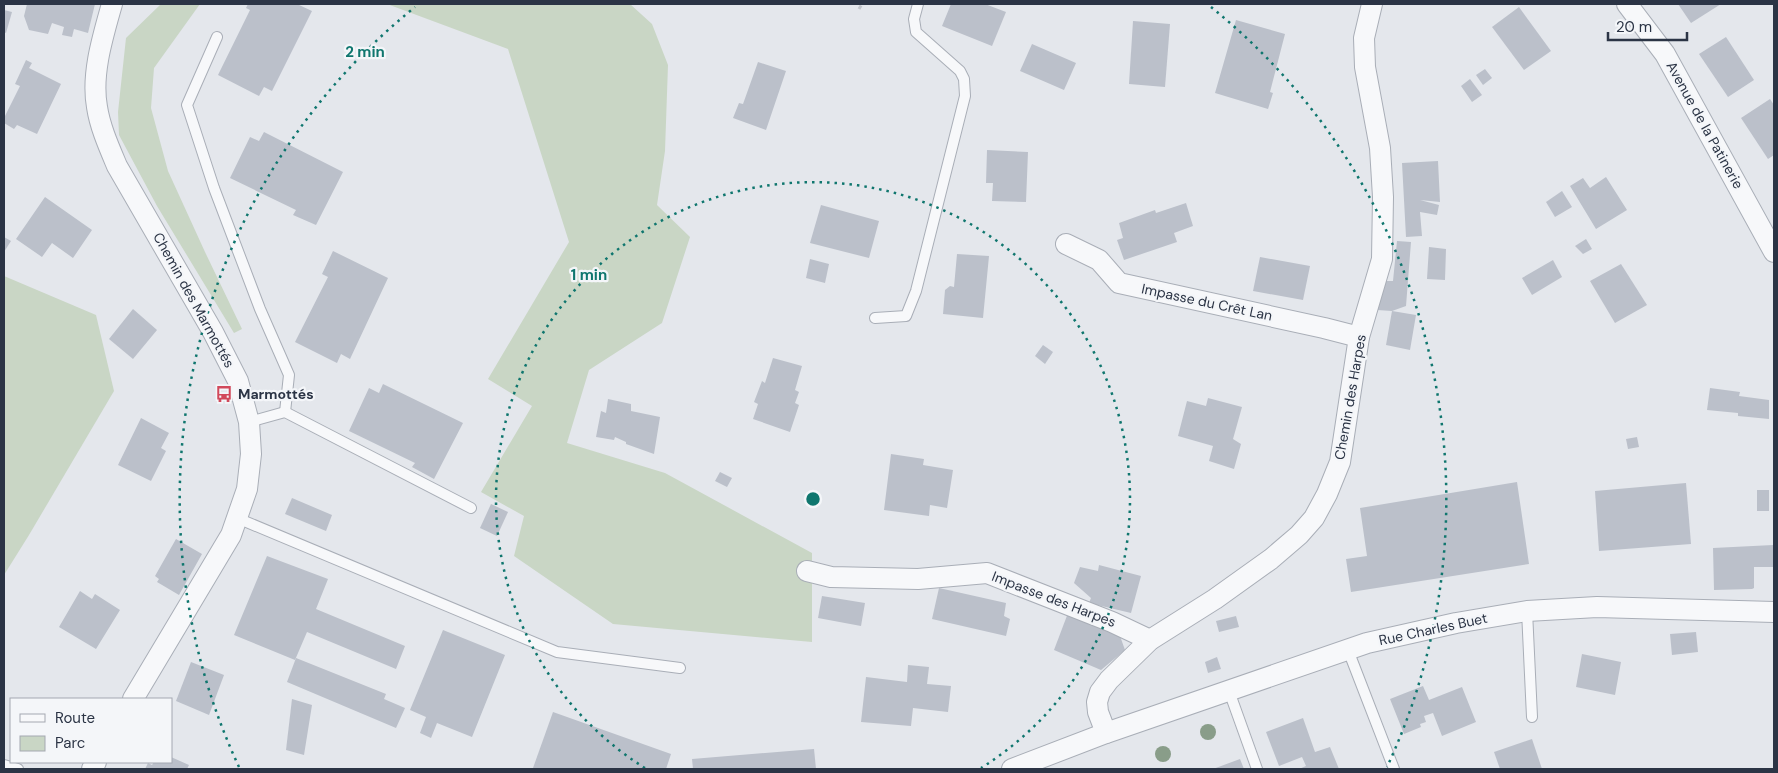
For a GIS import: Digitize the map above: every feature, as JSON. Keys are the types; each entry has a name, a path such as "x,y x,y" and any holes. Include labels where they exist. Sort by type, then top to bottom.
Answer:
{"street":[{"name":"Chemin des Marmottés","path":"112,4 106,24 96,82 97,107 105,138 117,166 190,291 238,381 249,422 250,463 247,489 230,535 134,698"},
{"name":"Chemin des Harpes","path":"1106,733 1097,706 1100,692 1109,680 1150,640 1214,599 1271,559 1300,535 1314,518 1327,494 1340,462 1359,337 1382,259 1383,197 1380,148 1365,67 1364,38 1372,4"},
{"name":"Avenue de la Patinerie","path":"1627,4 1665,54 1774,252"},
{"name":"Impasse du Crêt Lan","path":"1066,244 1099,260 1119,283 1359,337"},
{"name":"Impasse des Harpes","path":"807,571 831,577 918,579 987,573 1112,622 1150,640"},
{"name":"Rue Charles Buet","path":"1106,733 1367,643 1456,623 1526,611 1597,607 1774,612"},
{"path":"1012,769 1106,733"}],"lane":[{"path":"875,318 906,316 916,291 965,96 964,79 960,71 916,32 914,19 918,4"},
{"path":"217,37 187,105 214,188 260,309 289,375 286,412"},
{"path":"249,422 286,412 471,508"},
{"path":"237,518 557,652 680,668"},
{"path":"1526,611 1532,717"},
{"path":"1348,650 1394,769"},
{"path":"1228,692 1257,769"},
{"path":"4,765 18,769"}],"path":[{"path":"859,9 862,4"}],"green space":[{"path":"161,4 200,4 154,68 151,108 168,171 242,329 234,333 157,206 119,135 118,112 126,38"},
{"path":"387,4 630,4 652,24 668,65 665,151 657,205 690,237 662,323 589,370 567,443 665,473 812,553 812,642 613,624 514,556 524,516 481,492 532,406 488,379 569,242 508,49"},
{"path":"4,276 96,315 114,391 4,575"}],"building":[{"path":"27,4 95,4 88,33 74,29 72,37 62,35 64,27 52,23 48,34 29,30 24,16"},
{"path":"248,4 297,4 312,11 272,91 264,87 259,96 218,75 250,10 246,8"},
{"path":"951,4 985,4 1006,12 992,46 942,26"},
{"path":"1678,4 1721,4 1691,23"},
{"path":"1519,7 1551,51 1524,70 1492,27"},
{"path":"4,10 12,12 6,33 4,32"},
{"path":"1236,20 1285,34 1270,92 1273,93 1268,109 1215,93"},
{"path":"1133,21 1170,24 1165,87 1129,84"},
{"path":"1726,37 1754,80 1728,97 1699,54"},
{"path":"1032,44 1076,63 1064,90 1020,71"},
{"path":"26,60 32,63 29,68 61,84 37,134 17,125 14,129 4,123 4,118 20,86 15,84"},
{"path":"758,62 786,71 766,130 733,118 739,103 743,104"},
{"path":"1485,69 1492,78 1483,85 1476,75"},
{"path":"1470,79 1482,95 1472,102 1461,86"},
{"path":"1770,99 1774,105 1774,155 1768,159 1741,118"},
{"path":"264,132 343,172 316,225 293,215 296,210 230,178 250,137 259,141"},
{"path":"987,150 1028,152 1026,202 992,201 993,183 986,183"},
{"path":"1438,161 1440,202 1420,200 1439,205 1437,215 1420,212 1422,236 1406,237 1402,163"},
{"path":"1606,177 1627,210 1596,229 1570,186 1583,178 1590,188"},
{"path":"1562,191 1572,207 1555,217 1546,202"},
{"path":"45,197 92,230 73,258 52,243 42,257 16,239"},
{"path":"1186,203 1193,226 1174,233 1177,242 1124,260 1117,240 1123,238 1119,223 1155,210 1156,213"},
{"path":"821,205 879,221 869,258 810,243"},
{"path":"4,237 11,241 4,252"},
{"path":"1586,239 1592,249 1583,254 1575,246"},
{"path":"1397,241 1411,242 1406,306 1392,311 1377,310 1383,281 1393,281"},
{"path":"1429,247 1446,249 1445,280 1427,279"},
{"path":"333,251 388,278 350,359 341,354 337,363 295,342 328,277 322,274"},
{"path":"957,254 989,256 983,318 943,314 945,290 950,286 954,287"},
{"path":"1260,257 1310,266 1303,300 1253,291"},
{"path":"810,259 829,264 825,283 806,278"},
{"path":"1553,260 1562,277 1532,295 1522,278"},
{"path":"1621,264 1647,305 1615,323 1590,281"},
{"path":"133,309 157,330 133,359 109,339"},
{"path":"1392,311 1416,315 1410,350 1386,345"},
{"path":"1043,345 1053,352 1045,364 1035,356"},
{"path":"773,358 802,366 795,390 799,392 795,403 799,405 790,432 753,419 758,404 754,402 762,381 765,383"},
{"path":"383,384 463,423 434,479 412,467 415,463 349,431 369,388 379,393"},
{"path":"1710,388 1740,392 1739,396 1769,400 1769,419 1707,410"},
{"path":"1208,398 1242,407 1233,439 1241,444 1234,469 1209,461 1213,446 1178,436 1187,401 1206,406"},
{"path":"608,399 631,404 631,411 660,417 654,454 626,444 626,442 615,437 614,440 596,437 601,411 606,413"},
{"path":"141,418 169,433 161,448 166,451 151,481 118,465"},
{"path":"1637,437 1639,447 1628,449 1626,439"},
{"path":"891,454 924,459 923,465 953,470 947,508 930,505 929,516 884,510"},
{"path":"720,472 732,478 727,487 715,481"},
{"path":"1517,482 1529,564 1351,592 1346,559 1367,556 1360,508"},
{"path":"1686,483 1691,544 1599,551 1595,491"},
{"path":"1757,490 1769,490 1769,511 1757,511"},
{"path":"292,498 332,515 326,531 285,514"},
{"path":"491,504 508,512 497,536 480,528"},
{"path":"176,539 202,554 179,595 157,582 159,579 155,576"},
{"path":"1773,545 1773,567 1754,567 1754,588 1714,590 1713,548"},
{"path":"267,556 328,579 316,609 405,646 396,669 307,632 295,660 234,635"},
{"path":"1099,565 1141,576 1131,613 1089,603 1091,598 1074,583 1080,567 1098,571"},
{"path":"939,588 1006,603 1004,616 1010,619 1006,636 932,619"},
{"path":"80,591 92,599 95,594 120,610 96,649 59,627"},
{"path":"822,596 865,603 861,626 818,618"},
{"path":"1068,613 1120,636 1125,650 1101,670 1054,650"},
{"path":"1236,616 1239,627 1219,632 1216,621"},
{"path":"443,630 505,655 472,737 437,723 431,738 420,733 426,717 410,710"},
{"path":"1696,632 1698,652 1672,655 1670,634"},
{"path":"1582,654 1621,662 1615,695 1576,687"},
{"path":"1217,657 1221,669 1208,673 1205,662"},
{"path":"296,658 386,694 384,699 405,708 396,728 287,682"},
{"path":"191,662 224,675 209,715 176,701"},
{"path":"908,665 929,667 927,684 951,686 948,712 913,708 911,726 861,722 866,677 907,682"},
{"path":"1423,686 1429,700 1462,687 1476,722 1442,736 1433,713 1424,716 1426,722 1420,724 1421,727 1404,734 1390,699"},
{"path":"292,699 312,705 304,755 286,750"},
{"path":"553,712 671,754 666,769 533,768"},
{"path":"1303,718 1315,752 1330,747 1339,769 1299,769 1306,766 1302,757 1279,766 1266,732"},
{"path":"1532,739 1542,769 1500,769 1494,752"},
{"path":"814,749 816,769 693,769 692,759"},
{"path":"172,757 189,765 187,769 145,769 148,763 152,765 153,763 172,763"},
{"path":"1240,759 1244,769 1213,769"}],"place":[{"name":"Marmottés","path":"224,394"}]}
